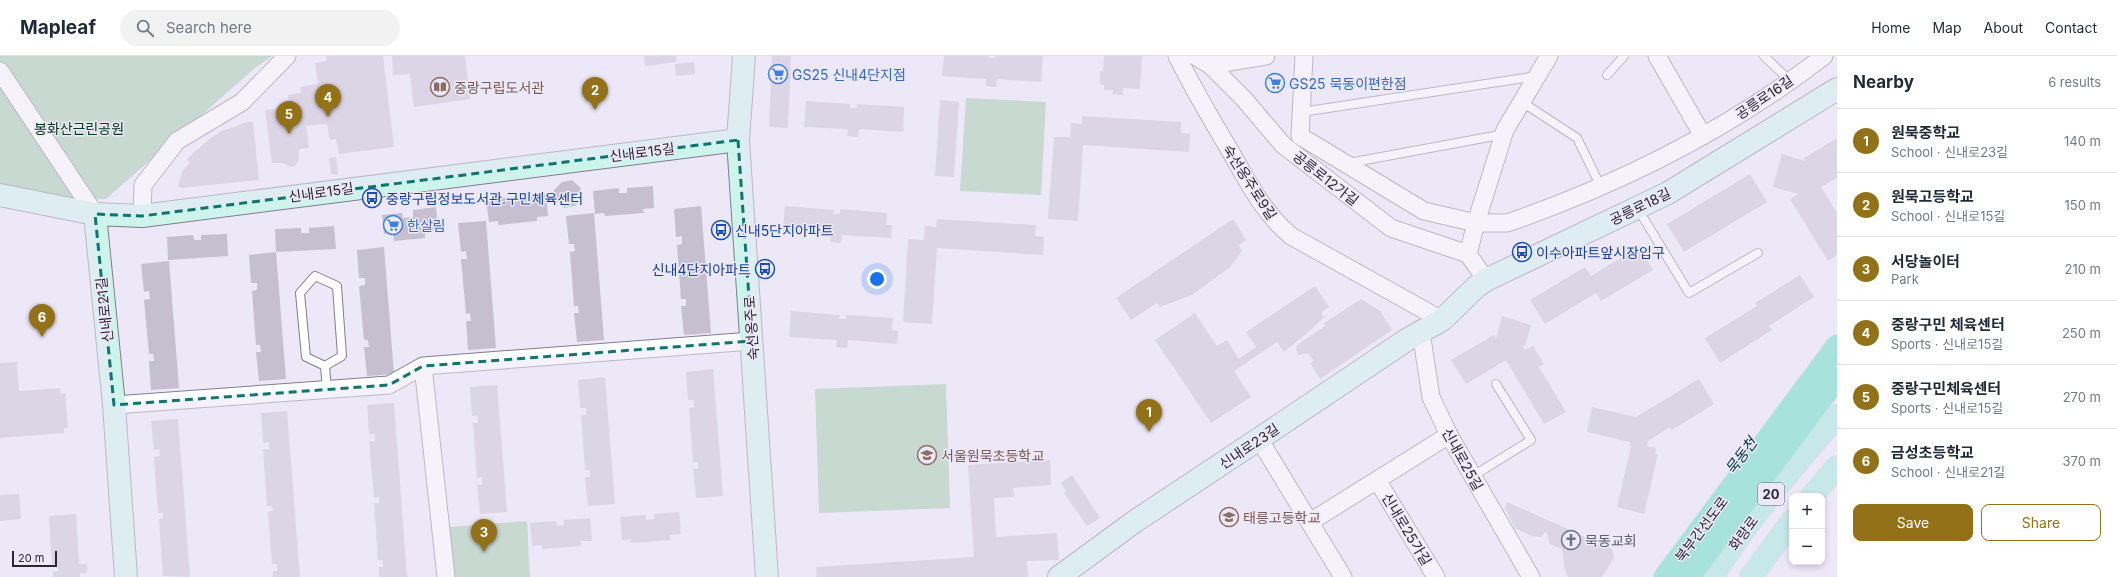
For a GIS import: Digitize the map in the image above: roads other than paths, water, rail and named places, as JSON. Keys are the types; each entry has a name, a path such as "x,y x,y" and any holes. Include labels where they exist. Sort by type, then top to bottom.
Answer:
{"highway":[{"name":"북부간선도로","path":"1665,577 1837,346"},
{"name":"북부간선도로","path":"1689,577 1837,378"}],"main road":[{"name":"화랑로","path":"1712,577 1756,514 1798,461 1837,416"},
{"path":"1815,493 1837,467"},
{"name":"20","path":"1751,577 1789,525"}],"street":[{"path":"142,216 143,185 177,141 242,102 287,56"},
{"name":"숙선옹주로","path":"744,56 738,140 767,577"},
{"name":"숙선옹주로9길","path":"1176,56 1244,175 1268,214 1278,225 1291,236 1442,320"},
{"path":"1195,56 1210,64 1266,56"},
{"name":"공릉로12가길","path":"1304,56 1300,136 1424,211 1476,223"},
{"path":"1486,280 1468,254 1476,223 1505,130 1549,56"},
{"path":"1659,57 1703,136"},
{"name":"공릉로16길","path":"1476,223 1507,223 1516,220 1601,186 1650,164 1703,136 1736,116 1790,80 1818,58"},
{"name":"공릉로12가길","path":"1210,64 1244,99 1283,145 1391,228 1468,254"},
{"name":"신내로21길","path":"0,71 95,214 114,405 126,577"},
{"name":"공릉로18길","path":"1442,320 1486,280 1577,235 1638,208 1719,162 1837,89"},
{"name":"신내로15길","path":"0,195 95,214 142,216 434,177 738,140"},
{"name":"신내로23길","path":"1059,577 1134,522 1442,320"},
{"name":"신내로25길","path":"1422,332 1430,397 1449,435 1530,576"},
{"path":"114,405 389,386 423,366 752,341"},
{"path":"423,366 446,577"},
{"name":"신내로25가길","path":"1310,522 1449,435"},
{"path":"1259,439 1343,577"},
{"name":"신내로25가길","path":"1377,480 1436,577"}],"lane":[{"path":"1607,74 1624,56"},
{"path":"1764,56 1790,80"},
{"path":"1302,112 1538,75"},
{"path":"1522,102 1577,138 1601,186"},
{"name":"공릉로12가길","path":"1348,164 1505,134"},
{"path":"1638,208 1689,293 1758,253"},
{"path":"314,276 337,286 342,356 326,366 306,357 300,293 314,276"},
{"path":"326,366 327,390"},
{"path":"1473,476 1531,440 1496,384"}],"place":[{"name":"GS25 신내4단지점","path":"778,74"},
{"name":"GS25 묵동이편한점","path":"1275,83"},
{"name":"중랑구립도서관","path":"440,87"},
{"name":"원묵고등학교","path":"595,110"},
{"name":"중랑구민 체육센터","path":"328,117"},
{"name":"중랑구민체육센터","path":"289,134"},
{"name":"중랑구립정보도서관.구민체육센터","path":"372,198"},
{"name":"한살림","path":"393,225"},
{"name":"신내5단지아파트","path":"721,230"},
{"name":"이수아파트앞시장입구","path":"1522,252"},
{"name":"신내4단지아파트","path":"765,269"},
{"name":"금성초등학교","path":"42,337"},
{"name":"원묵중학교","path":"1149,432"},
{"name":"서울원묵초등학교","path":"927,455"},
{"name":"태릉고등학교","path":"1229,517"},
{"name":"묵동교회","path":"1571,540"},
{"name":"서당놀이터","path":"484,552"}],"park label":[{"name":"봉화산근린공원","path":"79,128"}],"water label":[{"name":"묵동천","path":"1741,456"}]}
